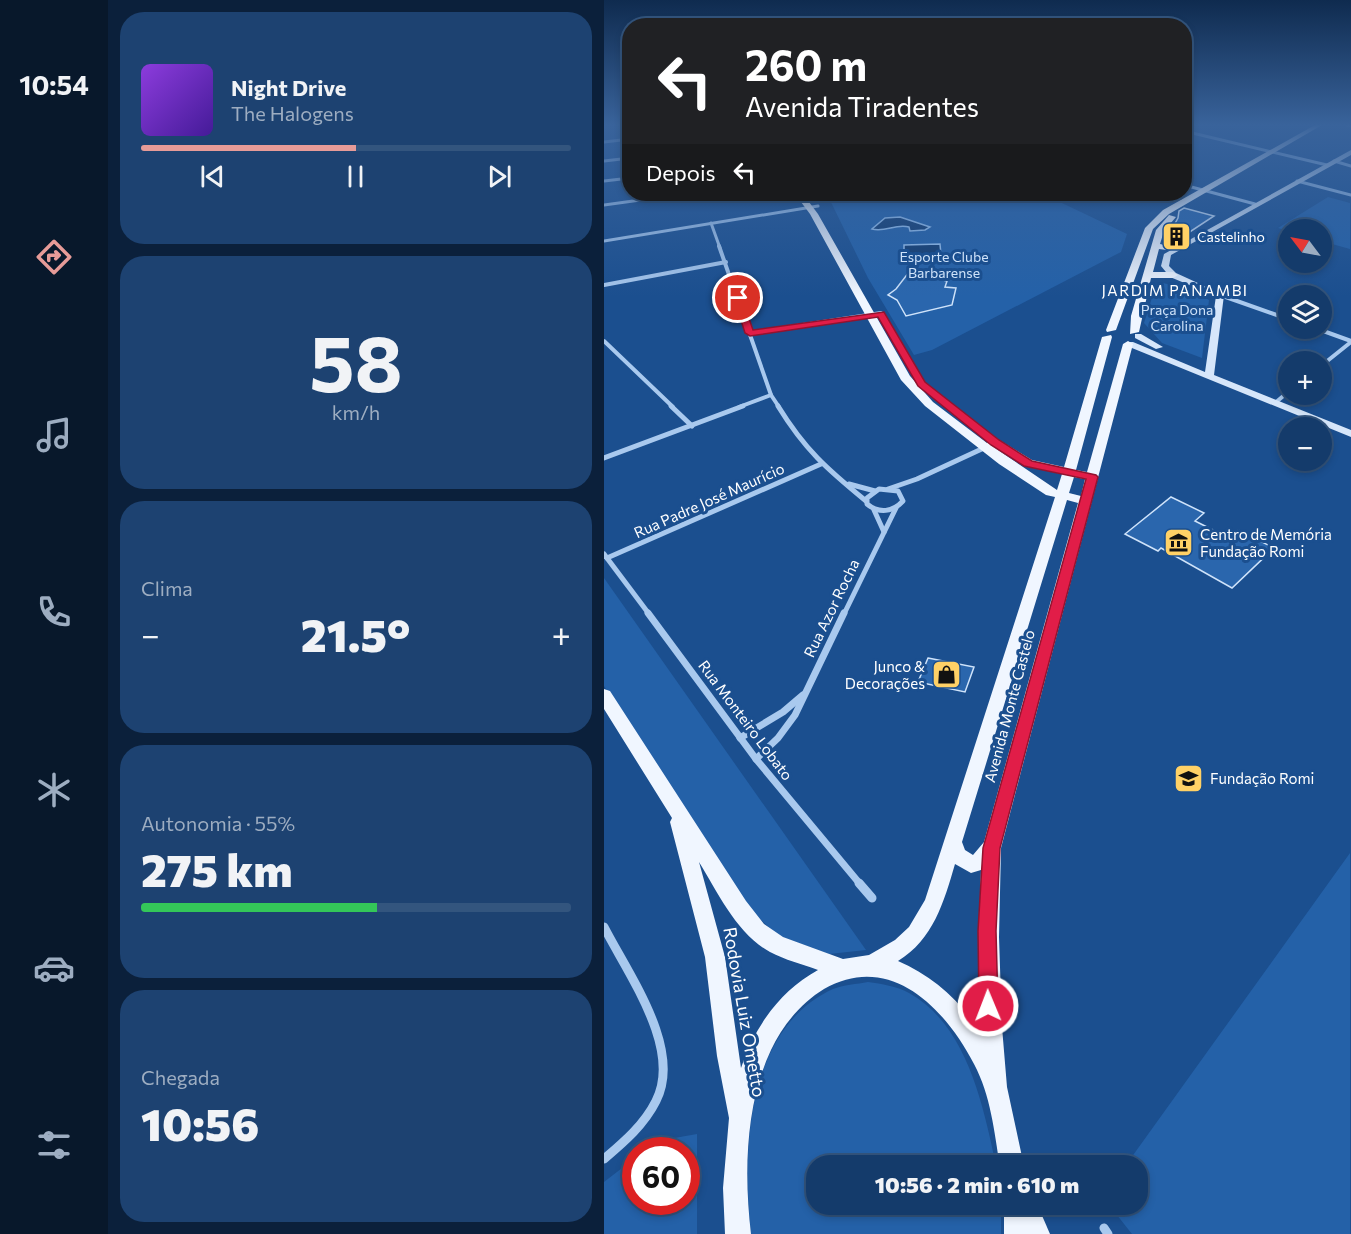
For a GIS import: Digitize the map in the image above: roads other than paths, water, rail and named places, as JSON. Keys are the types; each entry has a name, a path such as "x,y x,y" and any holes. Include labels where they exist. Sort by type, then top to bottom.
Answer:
{"main road":[{"name":"Avenida Monte Castelo","path":"996,1087 988,1006 987,942 992,848 1085,501 1133,339 1136,316 1160,230 1170,218 1226,183"},
{"name":"Avenida Monte Castelo","path":"1192,200 1210,192"},
{"path":"808,201 814,206"},
{"path":"812,201 875,314 912,388 929,404 990,445 1031,479 1062,496 1085,501"},
{"name":"Avenida Monte Castelo","path":"871,965 904,948 925,922 934,902 1062,496 1109,334 1149,228 1166,212 1190,201"},
{"path":"1155,246 1175,248"},
{"path":"1148,275 1173,275"},
{"path":"1120,328 1133,339 1117,343 1109,334 1120,328"},
{"path":"990,445 1028,463 1092,477"},
{"path":"1031,479 1045,497 1055,516"},
{"name":"Rodovia Luiz Ometto","path":"604,695 739,908 757,931 777,945 841,968"},
{"name":"Rodovia Luiz Ometto","path":"674,806 715,957 728,1056 740,1121"},
{"path":"953,843 958,856 971,864 982,861 992,848"},
{"path":"738,1234 734,1202 736,1144 751,1075 762,1043 777,1019 801,992 816,980 841,968 871,965 891,969 918,981 944,1002 960,1020 981,1053 996,1087 1010,1155"},
{"path":"1016,1215 1017,1234"},
{"path":"1029,1215 1037,1234"}],"street":[{"path":"1278,315 1173,275 1165,266 1165,259 1175,248 1294,183"},
{"path":"1303,183 1351,195"},
{"path":"1192,187 1255,204"},
{"path":"604,205 633,201"},
{"path":"604,241 814,206"},
{"path":"711,223 771,395 797,437 821,464 874,510 883,532"},
{"path":"604,285 726,262"},
{"path":"1210,372 1220,295"},
{"path":"750,333 875,314"},
{"path":"1332,334 1351,341"},
{"path":"1133,339 1210,372 1278,397"},
{"path":"604,341 692,426"},
{"path":"1332,357 1351,341"},
{"path":"604,458 771,395"},
{"path":"1295,405 1351,434"},
{"path":"1298,405 1351,426"},
{"path":"845,483 875,491 888,489 917,479 990,445"},
{"name":"Rua Padre José Maurício","path":"605,556 821,464"},
{"path":"901,494 917,479"},
{"path":"888,489 901,494"},
{"path":"866,501 875,491"},
{"path":"874,510 885,511 896,508 903,501 901,494"},
{"name":"Rua Azor Rocha","path":"756,759 784,735 798,712 804,695 896,508"},
{"name":"Rua Monteiro Lobato","path":"605,556 756,759 872,898"},
{"name":"Rua Azor Rocha","path":"740,738 782,712 804,695"},
{"path":"604,927 662,1039 666,1058 660,1097 632,1137 604,1159"}],"place":[{"name":"Castelinho","path":"1176,236"},
{"name":"Centro de Memória Fundação Romi","path":"1179,543"},
{"name":"Junco & Decorações","path":"946,675"},
{"name":"Fundação Romi","path":"1189,778"}],"district":[{"name":"JARDIM PANAMBI","path":"1175,290"}],"park label":[{"name":"Esporte Clube Barbarense","path":"944,264"},
{"name":"Praça Dona Carolina","path":"1177,318"}]}
